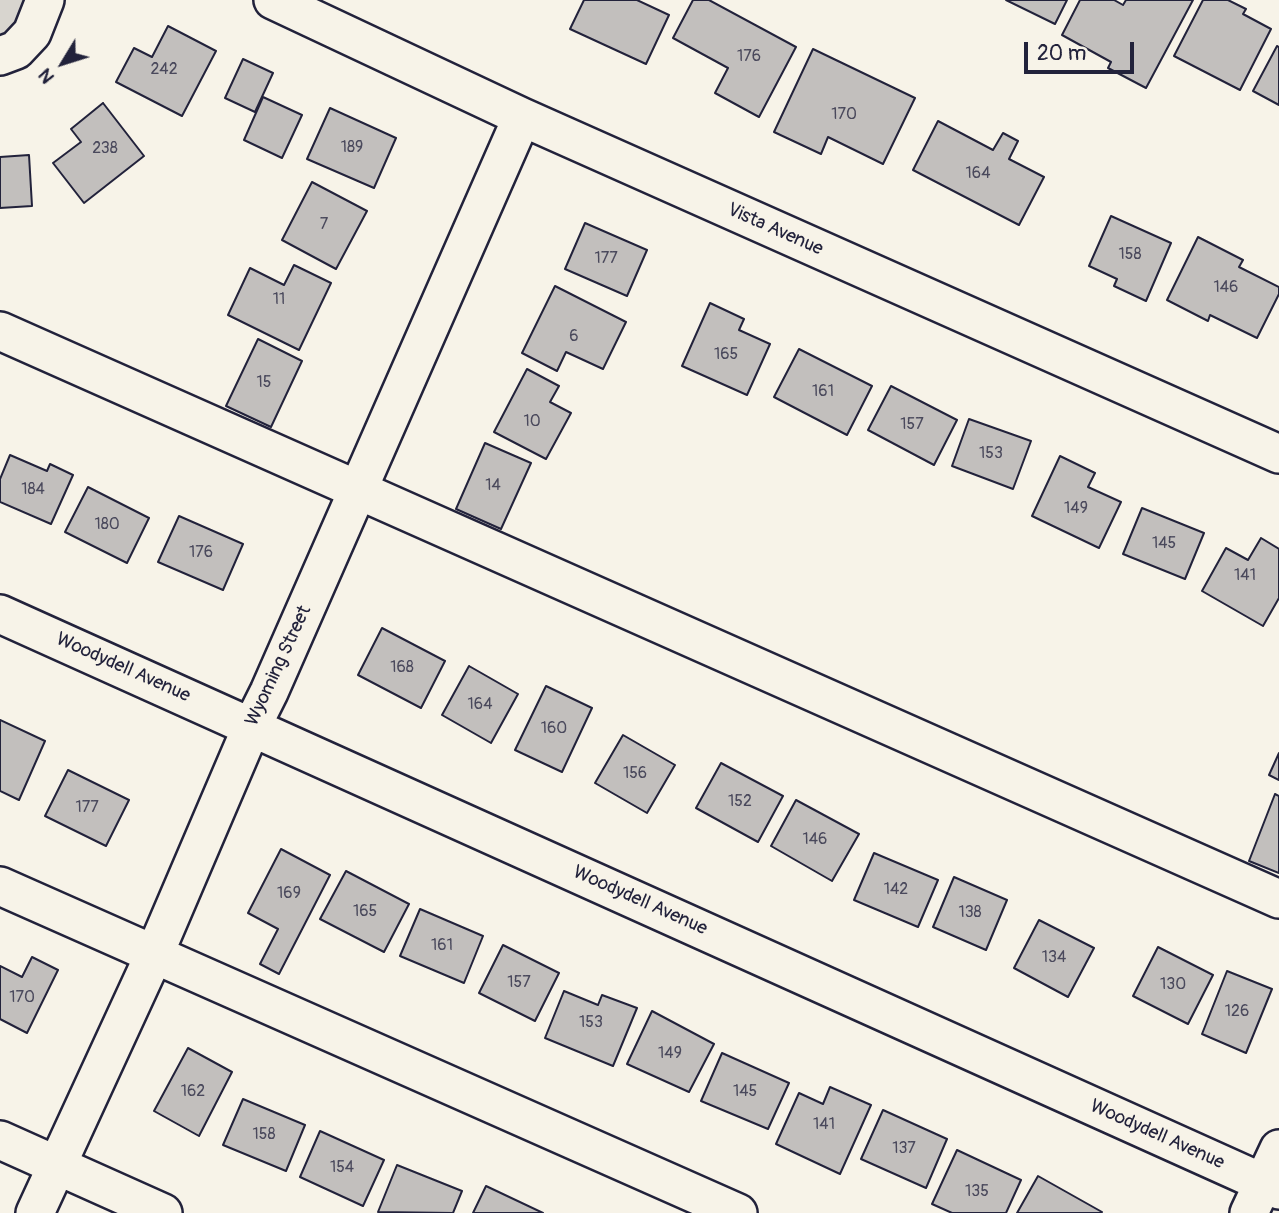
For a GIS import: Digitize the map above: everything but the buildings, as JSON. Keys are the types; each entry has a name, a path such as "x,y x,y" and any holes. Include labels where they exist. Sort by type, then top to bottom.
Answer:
{"street":[{"path":"0,56 16,50 32,33 45,0"},
{"name":"Vista Avenue","path":"273,0 522,117 1279,454"},
{"name":"Wyoming Street","path":"35,1213 55,1164 154,955 252,726 522,117"},
{"path":"0,331 1279,899"},
{"name":"Woodydell Avenue","path":"0,614 252,726 1263,1195"},
{"path":"0,886 738,1213"},
{"path":"0,1140 163,1213"},
{"path":"1263,1195 1279,1149"}],"shaded area":[{"path":"0,0 25,0 11,31 0,42"}]}
